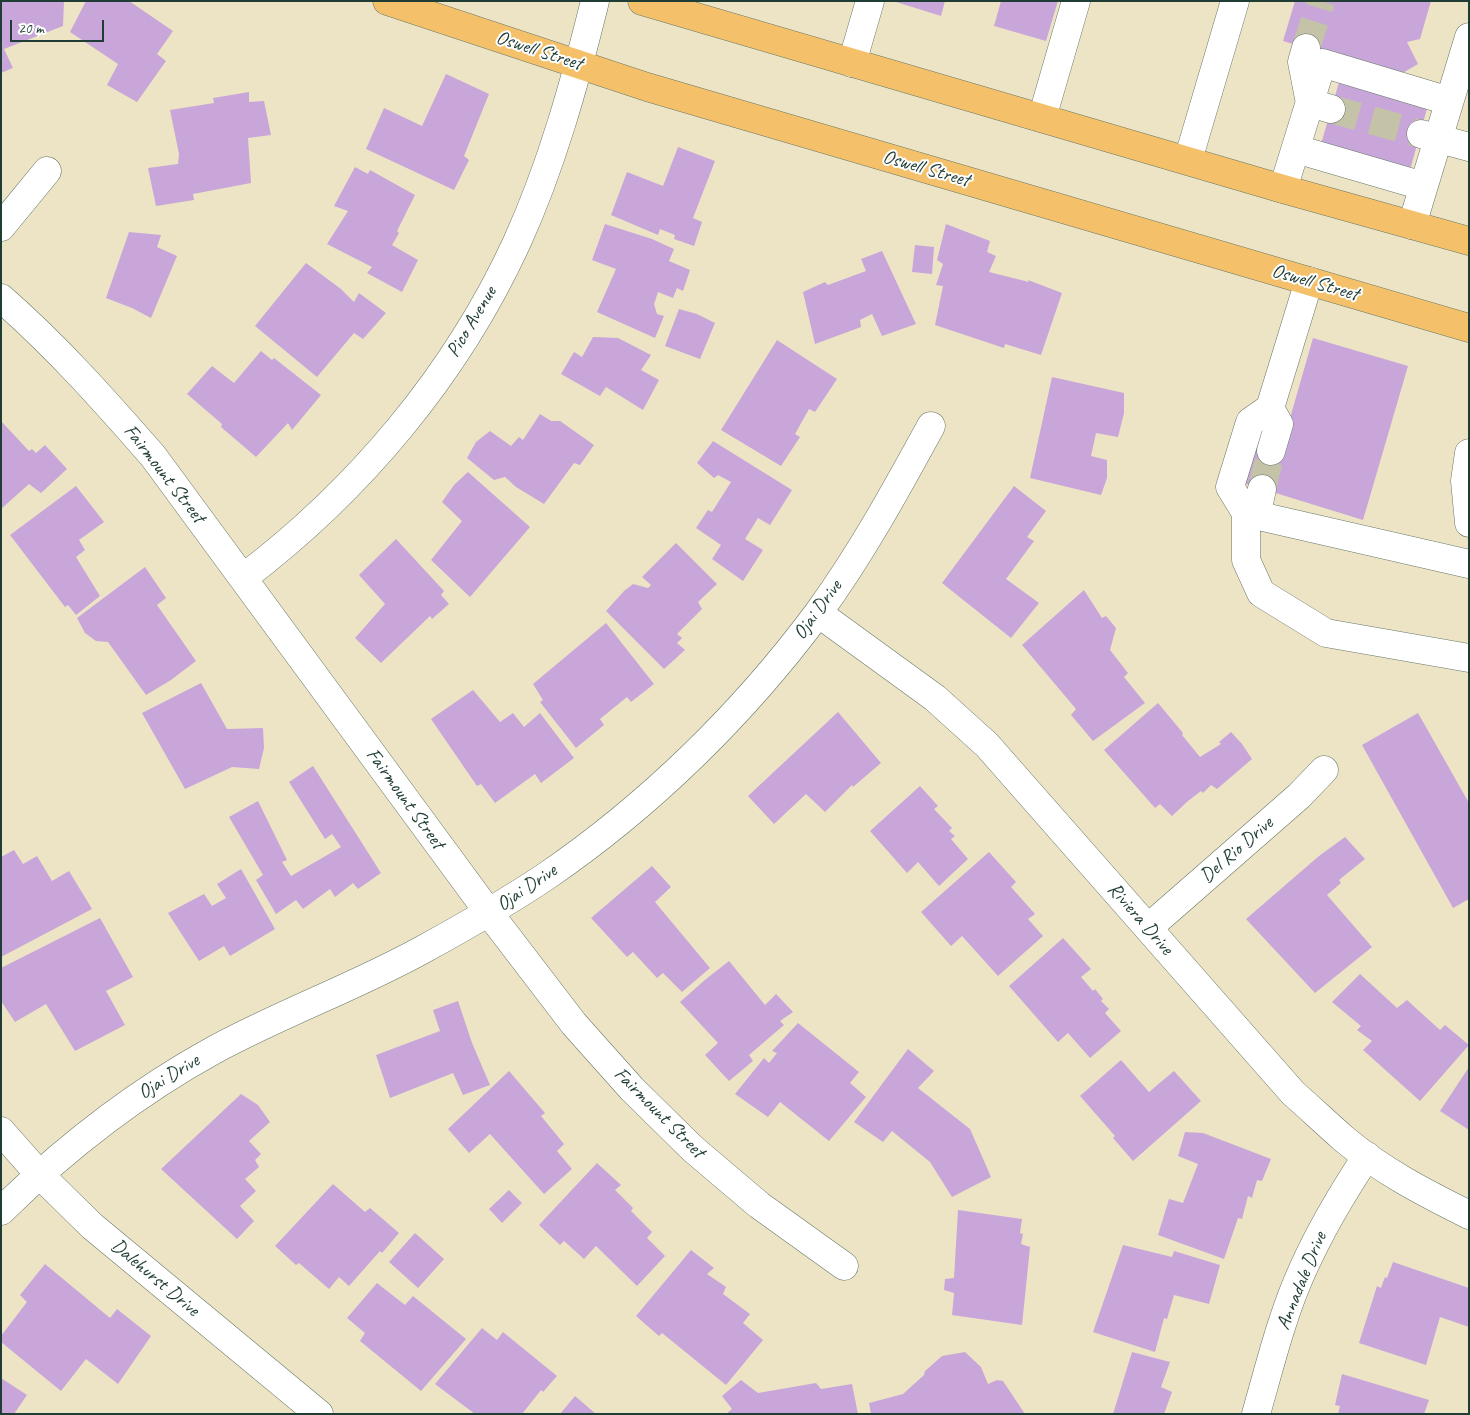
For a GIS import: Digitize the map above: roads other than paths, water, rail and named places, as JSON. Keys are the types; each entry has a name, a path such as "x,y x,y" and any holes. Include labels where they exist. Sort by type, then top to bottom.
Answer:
{"main road":[{"name":"Oswell Street","path":"387,1 657,90 1469,328"},
{"path":"642,1 1283,189 1469,241"}],"street":[{"name":"Pico Avenue","path":"243,578 326,508 388,443 443,371 483,308 517,241 545,172 579,64 595,1"},
{"path":"852,63 870,1"},
{"path":"1042,118 1076,1"},
{"path":"1188,160 1235,1"},
{"path":"1412,225 1423,186 1429,136 1449,101 1469,36"},
{"path":"1306,48 1302,62 1321,106"},
{"path":"1283,189 1296,149 1321,106 1322,63 1449,101"},
{"path":"1429,136 1469,148"},
{"path":"1296,149 1423,186"},
{"path":"1,227 47,172"},
{"path":"1309,281 1270,408 1250,422 1230,487 1246,513 1246,560 1261,592 1326,633 1469,658"},
{"name":"Fairmount Street","path":"1,298 34,326 102,397 153,456 489,913 574,1024 638,1096 693,1149 759,1205 844,1266"},
{"path":"1270,408 1279,424 1271,451"},
{"name":"Ojai Drive","path":"1,1211 39,1174 90,1130 143,1092 216,1049 419,952 489,913 547,876 626,816 701,748 768,675 818,612 880,521 931,426"},
{"path":"1469,453 1465,482 1469,523"},
{"path":"1246,513 1259,503 1262,489"},
{"path":"1246,513 1469,564"},
{"name":"Riviera Drive","path":"818,612 935,698 987,745 1293,1093 1345,1140 1367,1156 1417,1189 1469,1215"},
{"name":"Del Rio Drive","path":"1148,928 1298,796 1324,770"},
{"name":"Dalehurst Drive","path":"1,1131 39,1174 92,1226 319,1414"},
{"name":"Annadale Drive","path":"1256,1414 1285,1316 1302,1269 1334,1206 1367,1156"}],"tunnel":[{"path":"1306,48 1321,1"},
{"path":"1331,109 1421,134"},
{"path":"1262,489 1271,451"}]}
